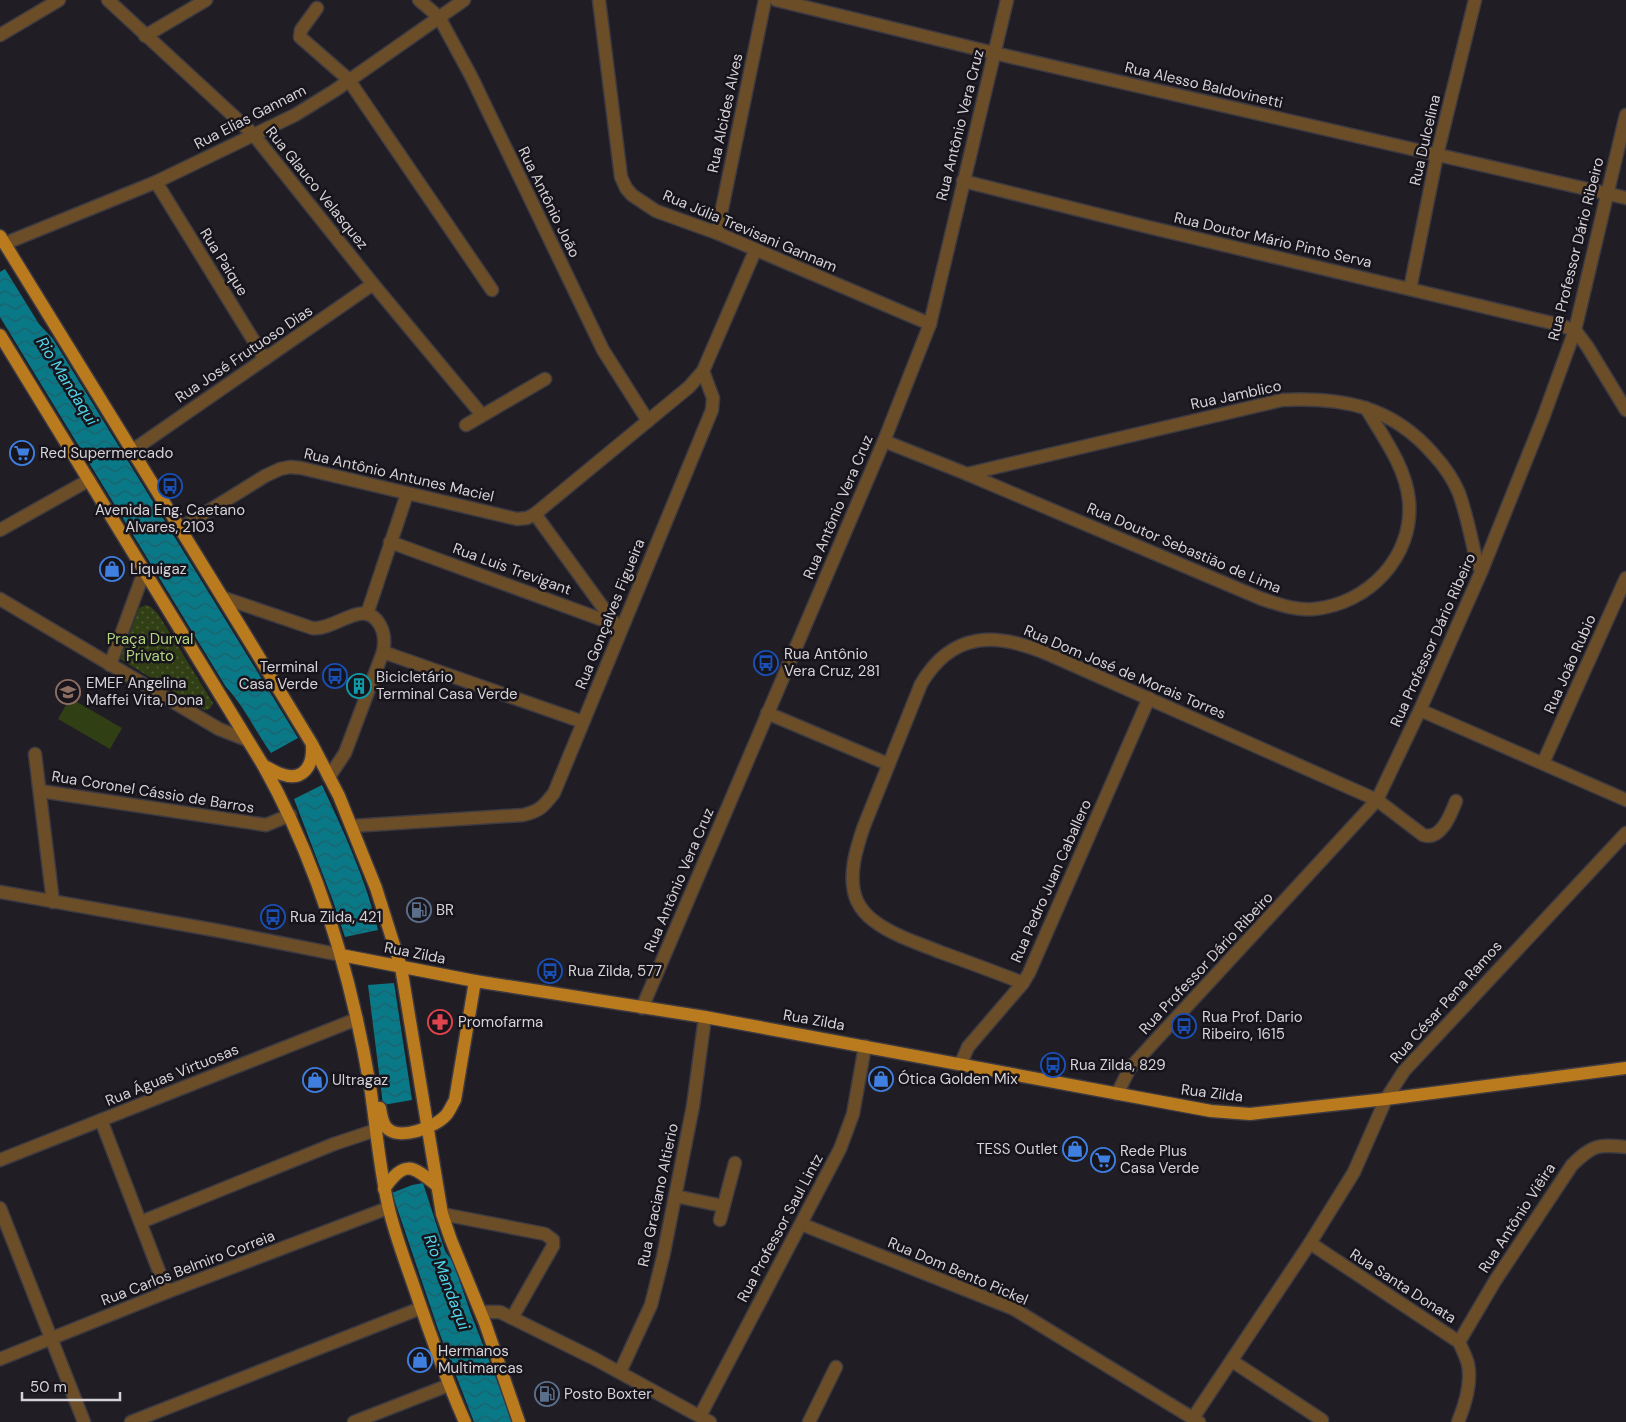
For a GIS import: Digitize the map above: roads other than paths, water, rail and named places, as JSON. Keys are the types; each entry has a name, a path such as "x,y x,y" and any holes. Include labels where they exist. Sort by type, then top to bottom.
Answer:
{"main road":[{"path":"2,241 224,598 329,777 352,826 376,888 401,967 442,1214 481,1312 519,1422"},
{"path":"0,335 263,765 290,815 330,923 357,1019 370,1086 388,1208 421,1308 449,1385 465,1422"},
{"path":"263,765 278,773 296,776 308,769 312,750"},
{"name":"Rua Zilda","path":"340,955 475,981 705,1017 1211,1111 1250,1114 1386,1099 1626,1068"},
{"path":"370,1086 376,1094 384,1124 387,1128 398,1133 408,1133 427,1127 439,1121 447,1114 454,1100 475,981"},
{"path":"384,1190 394,1174 405,1169 420,1172 436,1185"}],"street":[{"path":"0,35 59,0"},
{"name":"Rua Glauco Velasquez","path":"108,0 253,134 373,284 482,415"},
{"path":"145,36 206,0"},
{"name":"Rua Antônio João","path":"419,0 439,17 471,76 602,350 648,421"},
{"name":"Rua Elias Gannam","path":"2,241 156,182 295,115 334,91 348,79 464,0"},
{"name":"Rua Júlia Trevisani Gannam","path":"599,0 621,177 632,195 656,211 717,234 930,324"},
{"name":"Rua Alcides Alves","path":"717,234 765,0"},
{"name":"Rua Alesso Baldovinetti","path":"776,0 994,53 1626,198"},
{"name":"Rua Antônio Vera Cruz","path":"642,1008 884,441 930,324 1008,0"},
{"name":"Rua Dulcelina","path":"1410,289 1437,155 1475,0"},
{"path":"317,8 301,30 300,37 348,79 492,290"},
{"name":"Rua Professor Dário Ribeiro","path":"1117,1094 1130,1068 1377,800 1420,710 1482,570 1543,418 1575,330 1626,115"},
{"name":"Rua Doutor Mário Pinto Serva","path":"963,181 1153,229 1575,330"},
{"name":"Rua Paique","path":"156,182 265,359"},
{"path":"619,626 535,514 648,421 689,386 703,371 755,251"},
{"name":"Rua José Frutuoso Dias","path":"133,450 373,284"},
{"path":"1575,330 1587,346 1626,410"},
{"name":"Rua Gonçalves Figueira","path":"352,826 513,816 536,812 544,806 554,793 619,626 712,410 713,398 703,371"},
{"path":"466,425 545,379"},
{"name":"Rua Jamblico","path":"967,474 1282,400 1315,399 1346,402 1366,408 1397,422 1423,442 1445,469 1458,492 1478,564 1482,570"},
{"name":"Rua Doutor Sebastião de Lima","path":"884,441 967,474 1262,599 1288,608 1312,610 1340,605 1363,593 1384,575 1400,549 1408,524 1409,501 1405,478 1390,447 1366,408"},
{"name":"Rua Antônio Antunes Maciel","path":"181,528 265,476 290,467 517,519 527,518 535,514"},
{"path":"0,530 89,480"},
{"path":"367,614 407,494"},
{"name":"Rua Luis Trevigant","path":"390,542 619,626"},
{"path":"110,665 144,572"},
{"name":"Rua João Rubio","path":"1543,763 1626,578"},
{"path":"224,598 304,626 320,629 358,614 367,614 376,619 383,631 385,643 383,652 345,753 329,777"},
{"path":"0,599 219,729 247,740"},
{"name":"Rua Dom José de Morais Torres","path":"1023,983 905,938 875,922 863,911 853,886 858,845 864,826 921,684 930,670 944,656 965,643 983,639 1010,641 1029,646 1377,800 1428,837 1433,835 1449,819 1456,801"},
{"path":"383,652 583,722"},
{"name":"Rua Pedro Juan Caballero","path":"960,1063 968,1047 1023,983 1033,965 1150,698"},
{"path":"1420,710 1626,800"},
{"path":"767,712 888,764"},
{"name":"Rua Coronel Cássio de Barros","path":"34,754 53,902"},
{"name":"Rua Coronel Cássio de Barros","path":"40,791 266,825 290,815"},
{"name":"Rua César Pena Ramos","path":"1196,1420 1354,1172 1386,1099 1404,1071 1415,1057 1626,833"},
{"name":"Rua Zilda","path":"2,896 53,902 220,931 340,955"},
{"name":"Rua Graciano Altierio","path":"620,1372 650,1306 664,1257 693,1106 705,1017"},
{"name":"Rua Águas Virtuosas","path":"0,1160 357,1019"},
{"name":"Rua Professor Saul Lintz","path":"705,1419 848,1131 853,1114 865,1046"},
{"path":"101,1120 168,1292"},
{"path":"140,1222 334,1144 376,1130"},
{"name":"Rua Antônio Viêira","path":"1459,1342 1495,1281 1572,1165 1595,1146 1626,1147"},
{"path":"720,1220 735,1163"},
{"path":"675,1196 723,1206"},
{"path":"0,1208 84,1422"},
{"name":"Rua Carlos Belmiro Correia","path":"0,1359 168,1292 388,1208"},
{"path":"442,1214 545,1234 553,1240 553,1246 512,1318"},
{"name":"Rua Dom Bento Pickel","path":"801,1224 1014,1309 1196,1420"},
{"name":"Rua Santa Donata","path":"1310,1243 1459,1342 1468,1364 1469,1380 1463,1409 1458,1422"},
{"path":"131,1422 421,1308"},
{"path":"481,1312 500,1312 620,1372 705,1419"},
{"path":"1232,1361 1322,1420"},
{"path":"809,1422 836,1367"},
{"path":"354,1422 449,1385"}],"water":[{"name":"Rio Mandaqui","path":"5,269 39,324 53,339 298,738 271,753 239,703 226,687 0,317 0,272"},
{"path":"322,785 361,875 378,930 345,937 294,799"},
{"path":"394,983 412,1100 383,1105 368,985"},
{"name":"Rio Mandaqui","path":"423,1183 445,1251 453,1262 513,1422 474,1422 438,1329 392,1193"}],"place":[{"name":"Red Supermercado","path":"22,453"},
{"name":"Avenida Eng. Caetano Alvares, 2103","path":"170,486"},
{"name":"Liquigaz","path":"112,569"},
{"name":"Rua Antônio Vera Cruz, 281","path":"766,663"},
{"name":"Terminal Casa Verde","path":"335,676"},
{"name":"Bicicletário Terminal Casa Verde","path":"359,686"},
{"name":"EMEF Angelina Maffei Vita, Dona","path":"68,692"},
{"name":"BR","path":"419,910"},
{"name":"Rua Zilda, 421","path":"273,917"},
{"name":"Rua Zilda, 577","path":"550,971"},
{"name":"Promofarma","path":"440,1022"},
{"name":"Rua Prof. Dario Ribeiro, 1615","path":"1184,1026"},
{"name":"Rua Zilda, 829","path":"1053,1065"},
{"name":"Ótica Golden Mix","path":"881,1079"},
{"name":"Ultragaz","path":"315,1080"},
{"name":"TESS Outlet","path":"1075,1149"},
{"name":"Rede Plus Casa Verde","path":"1103,1160"},
{"name":"Hermanos Multimarcas","path":"420,1360"},
{"name":"Posto Boxter","path":"547,1394"}],"park label":[{"name":"Praça Durval Privato","path":"150,648"}]}
